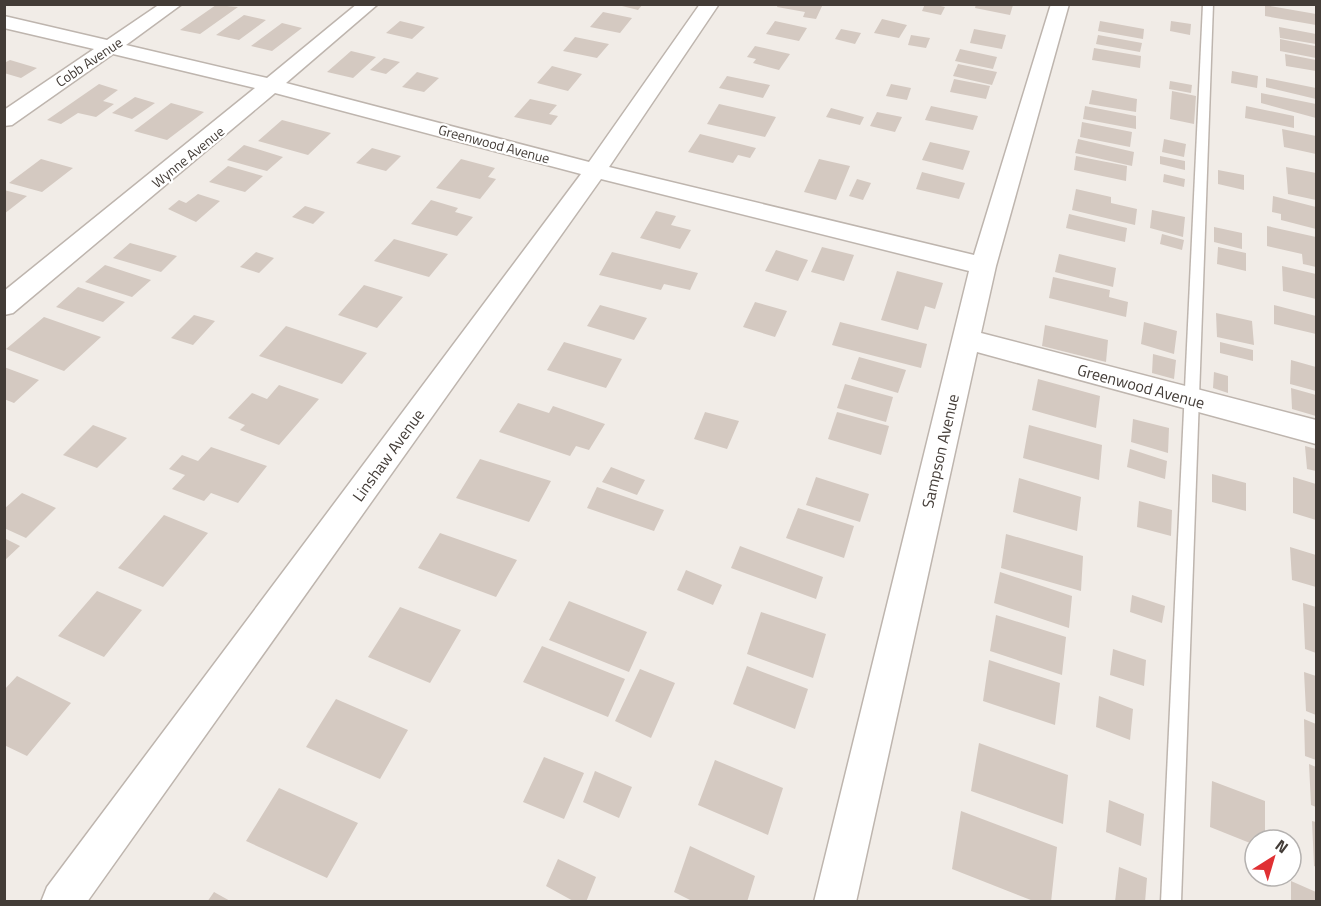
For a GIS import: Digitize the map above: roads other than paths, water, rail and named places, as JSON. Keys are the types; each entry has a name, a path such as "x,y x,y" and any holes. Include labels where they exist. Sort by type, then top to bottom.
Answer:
{"street":[{"name":"Cobb Avenue","path":"4,120 173,4"},
{"name":"Wynne Avenue","path":"4,306 274,86 369,4"},
{"name":"Linshaw Avenue","path":"62,902 595,171 710,4"},
{"name":"Sampson Avenue","path":"835,902 982,266 1060,4"},
{"name":"Greenwood Avenue","path":"4,22 274,86 595,171 982,266"},
{"name":"Greenwood Avenue","path":"966,339 1317,432"}],"lane":[{"path":"1170,902 1208,4"}]}
